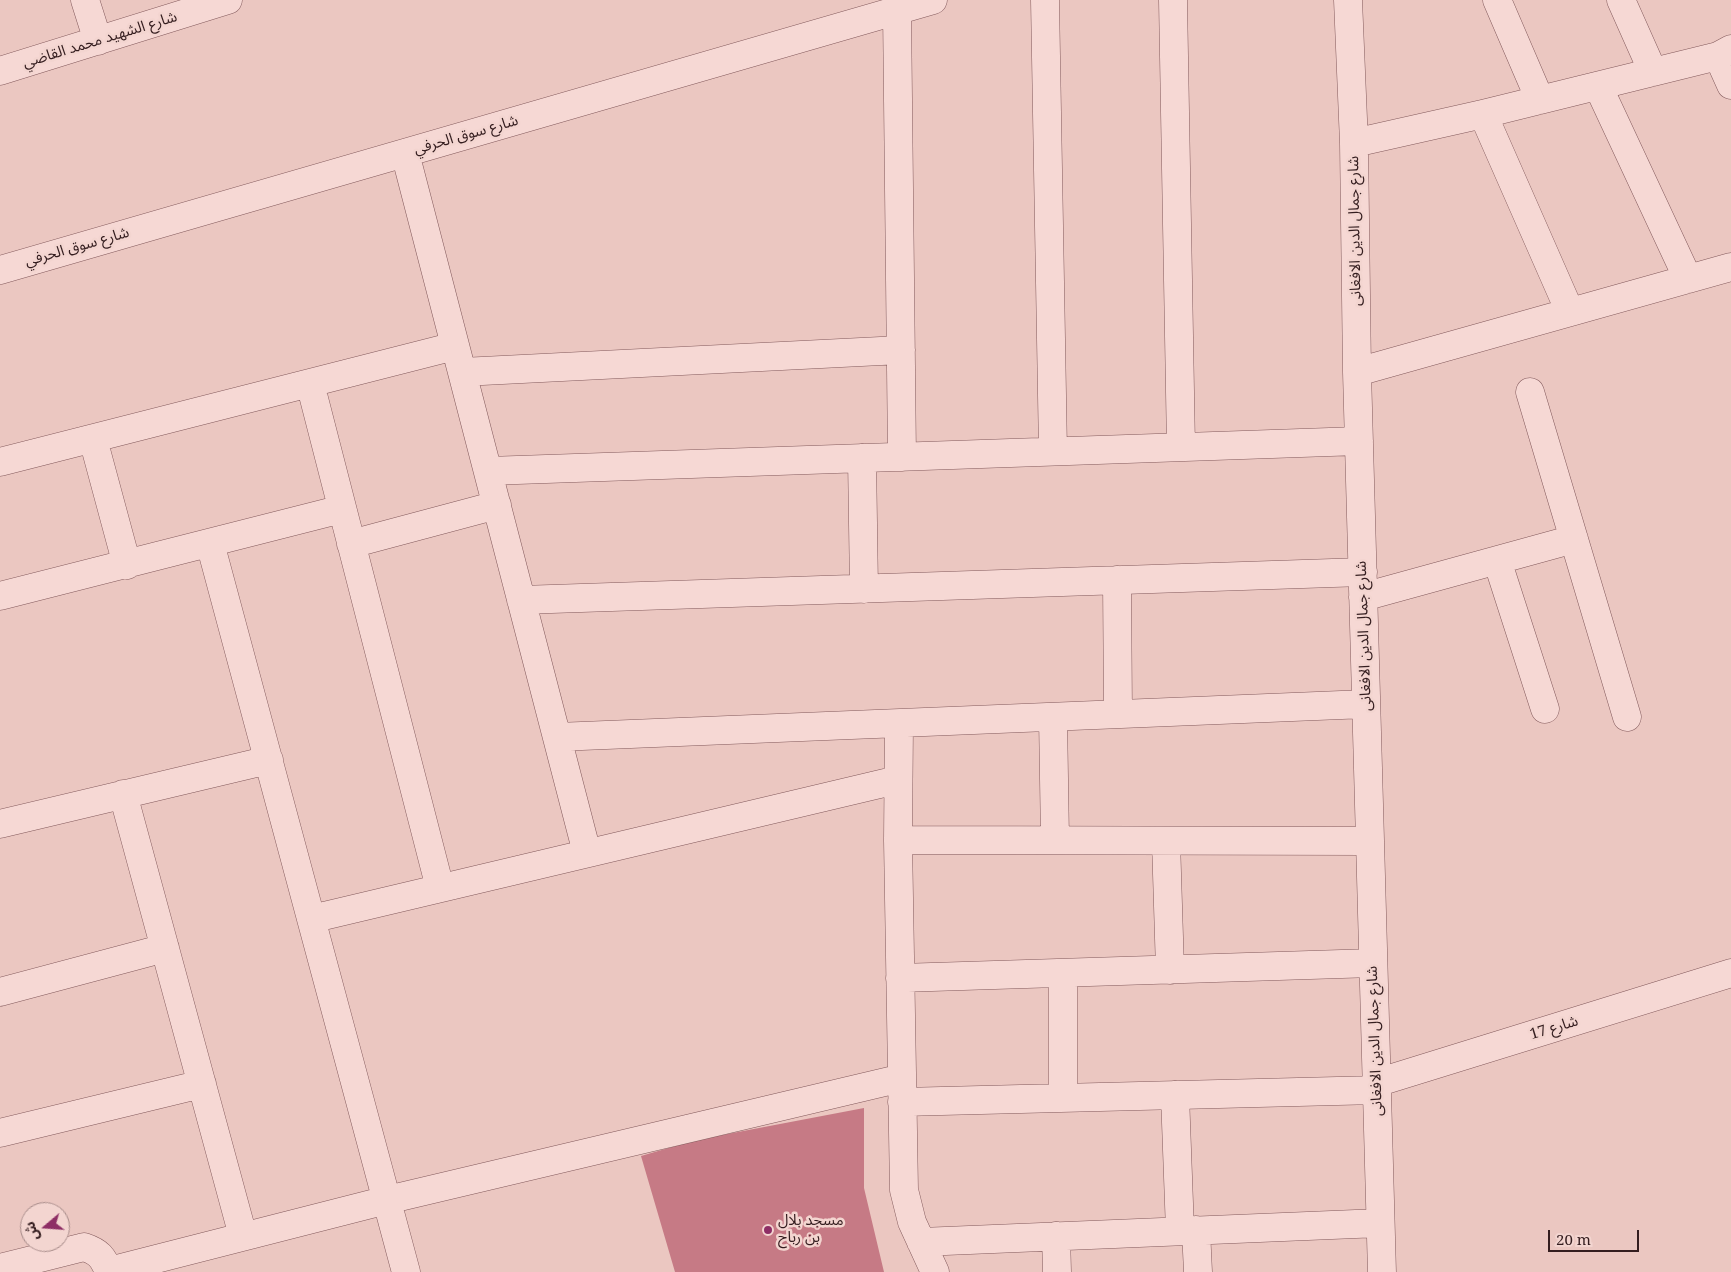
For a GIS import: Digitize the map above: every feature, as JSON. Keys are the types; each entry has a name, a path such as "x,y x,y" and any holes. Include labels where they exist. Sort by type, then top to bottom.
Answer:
{"street":[{"path":"85,0 98,41"},
{"name":"شارع سوق الحرفي","path":"0,270 933,0"},
{"path":"1045,0 1052,451"},
{"path":"1173,0 1181,447"},
{"name":"شارع جمال الدين الافغانى","path":"1348,0 1354,143 1357,372 1382,1272"},
{"path":"1496,0 1540,100"},
{"path":"1621,0 1653,72"},
{"name":"شارع الشهيد محمد القاضي","path":"0,71 221,1"},
{"path":"896,10 902,456"},
{"path":"1354,143 1483,114 1724,53 1731,85"},
{"path":"1598,86 1688,279"},
{"path":"1483,114 1570,312"},
{"path":"405,153 587,853"},
{"path":"1357,372 1731,267"},
{"path":"0,462 310,383 459,359 901,350"},
{"path":"310,383 440,888"},
{"path":"1530,392 1627,717"},
{"path":"92,438 127,565"},
{"path":"488,470 1359,441"},
{"path":"862,458 864,588"},
{"path":"351,544 497,505"},
{"path":"0,596 342,509"},
{"path":"521,600 1117,580 1363,584 1497,560 1574,539"},
{"path":"210,543 406,1272"},
{"path":"1497,560 1545,709"},
{"path":"1117,580 1118,714"},
{"path":"557,737 1366,704"},
{"path":"1053,717 1055,840"},
{"path":"899,724 898,840 904,1190 912,1222 935,1272"},
{"path":"0,824 268,760"},
{"path":"311,919 898,780"},
{"path":"123,794 242,1236"},
{"path":"898,840 1370,841"},
{"path":"1166,841 1170,970"},
{"path":"0,992 164,948"},
{"path":"900,978 1373,963"},
{"path":"1063,973 1063,1098"},
{"name":"شارع 17","path":"109,1271 387,1200 902,1090 1063,1098 1377,1087 1731,973"},
{"path":"0,1133 202,1084"},
{"path":"1175,1095 1188,1231 1198,1272"},
{"path":"921,1242 1380,1223"},
{"path":"1056,1236 1057,1272"},
{"path":"0,1268 84,1246 95,1250 104,1259 109,1271"}],"building":[{"name":"مسجد بلال بن رباح","path":"864,1108 864,1188 884,1272 675,1272 641,1156 696,1140"}],"place":[{"name":"مسجد بلال بن رباح","path":"768,1230"}]}
